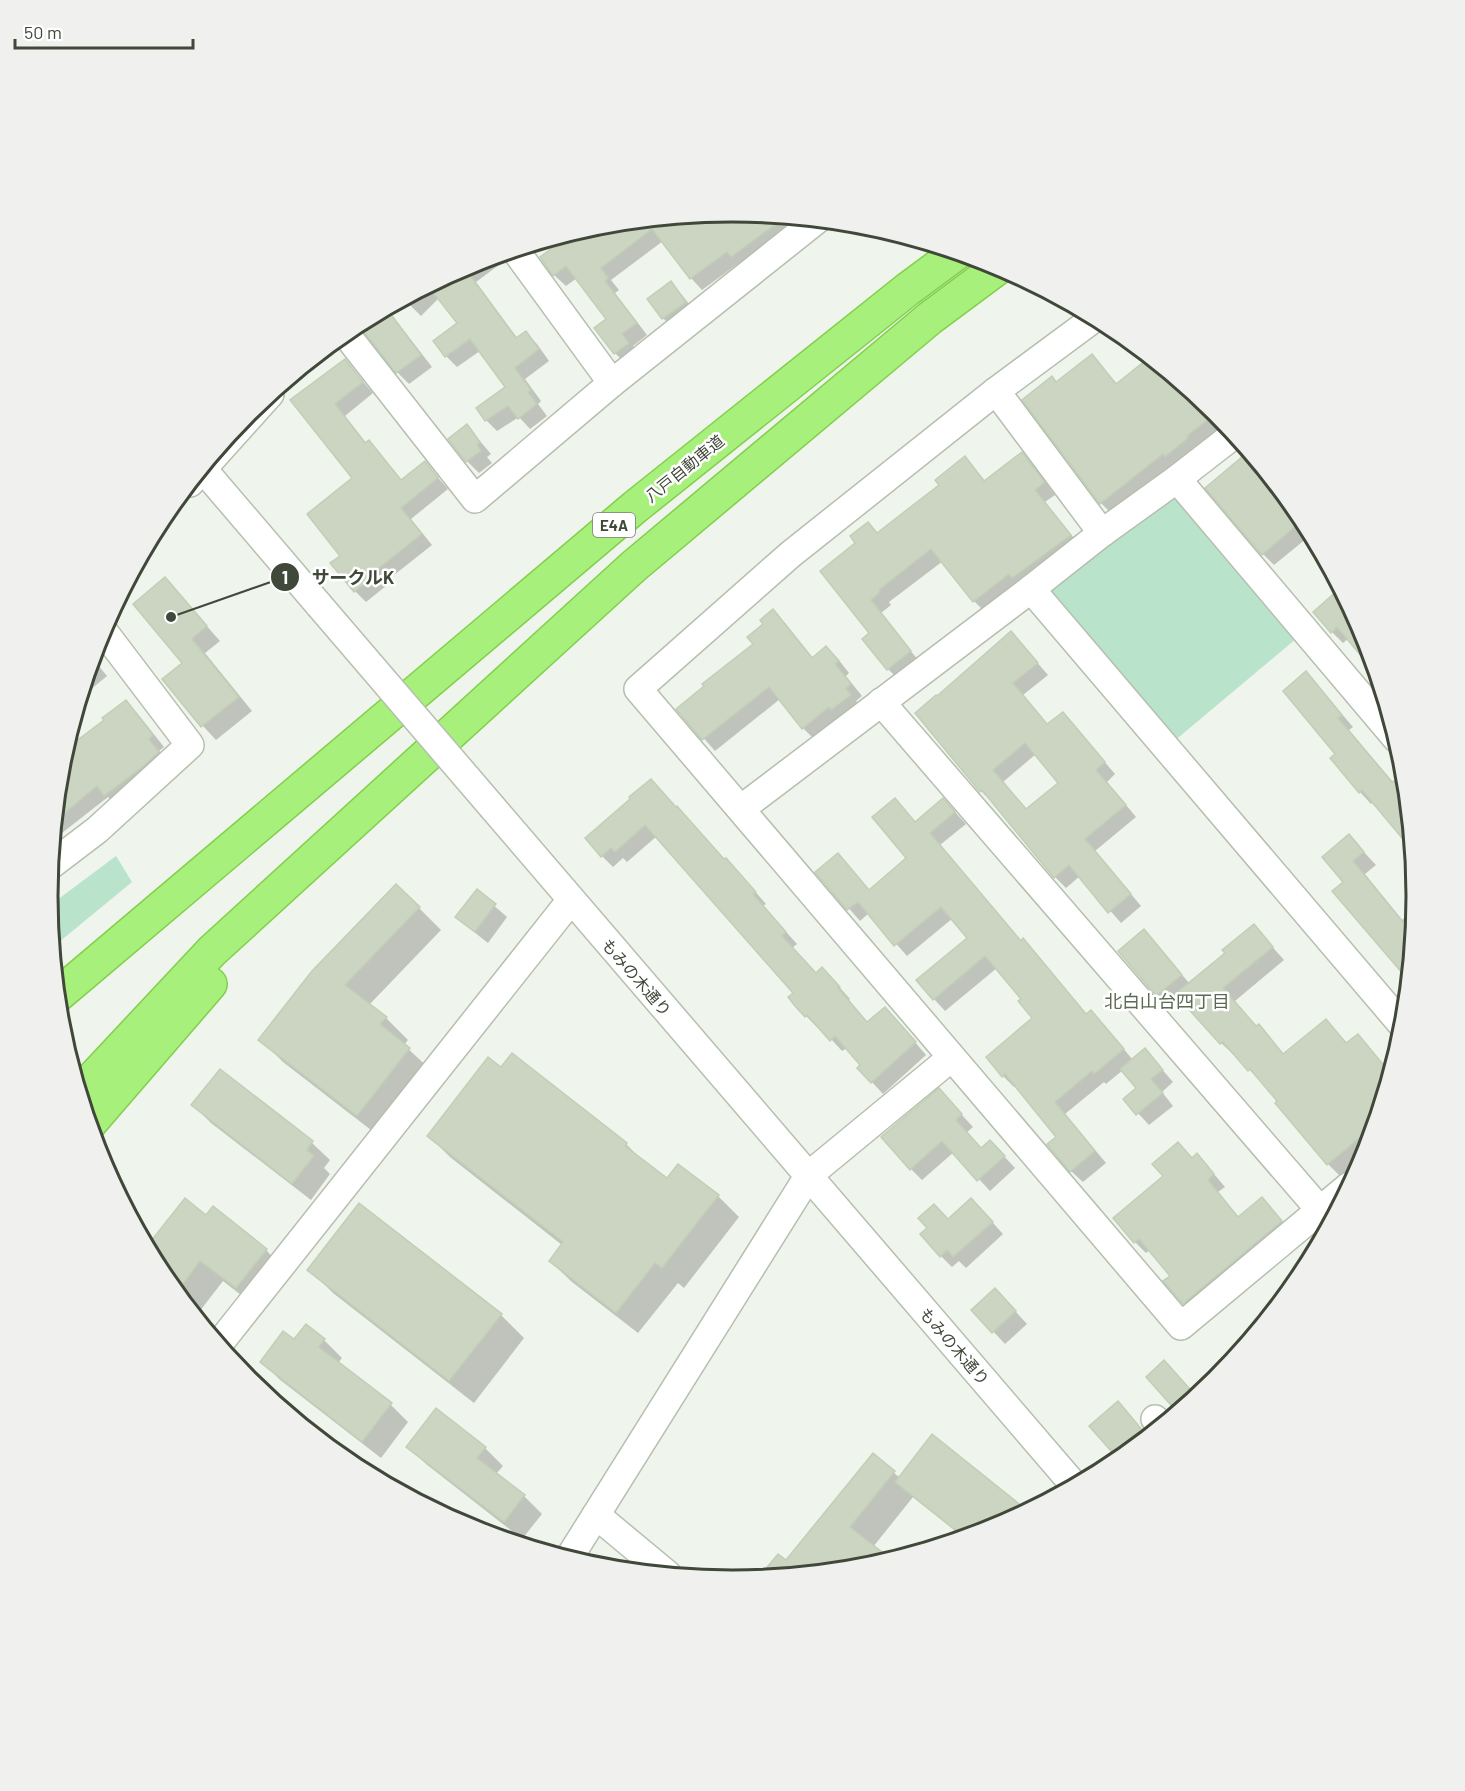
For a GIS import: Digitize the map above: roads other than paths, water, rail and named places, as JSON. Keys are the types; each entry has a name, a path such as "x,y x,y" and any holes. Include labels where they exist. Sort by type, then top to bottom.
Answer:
{"highway":[{"name":"八戸自動車道","path":"279,808 635,507 950,258"},
{"name":"E4A","path":"383,794 634,566 930,318 990,273"},
{"path":"86,1086 212,951 383,794"},
{"path":"96,1117 233,957 383,794"},
{"path":"65,989 279,808"},
{"path":"68,1007 279,808"}],"street":[{"path":"351,340 475,499 612,383 809,226"},
{"path":"519,256 612,383"},
{"path":"1088,323 996,392 792,554 638,688 1181,1326 1335,1198"},
{"path":"996,392 1102,533"},
{"path":"742,808 1228,439"},
{"name":"もみの木通り","path":"203,479 319,605 1069,1479"},
{"path":"1177,479 1385,725"},
{"path":"1031,589 1396,1017"},
{"path":"60,858 97,830 190,745 110,639"},
{"path":"881,702 1320,1210"},
{"path":"224,1338 570,900"},
{"path":"574,1551 809,1175 951,1058"},
{"path":"596,1515 656,1565"}],"place":[{"name":"サークルK","path":"171,617"}],"district":[{"name":"北白山台四丁目","path":"1167,1001"}]}
